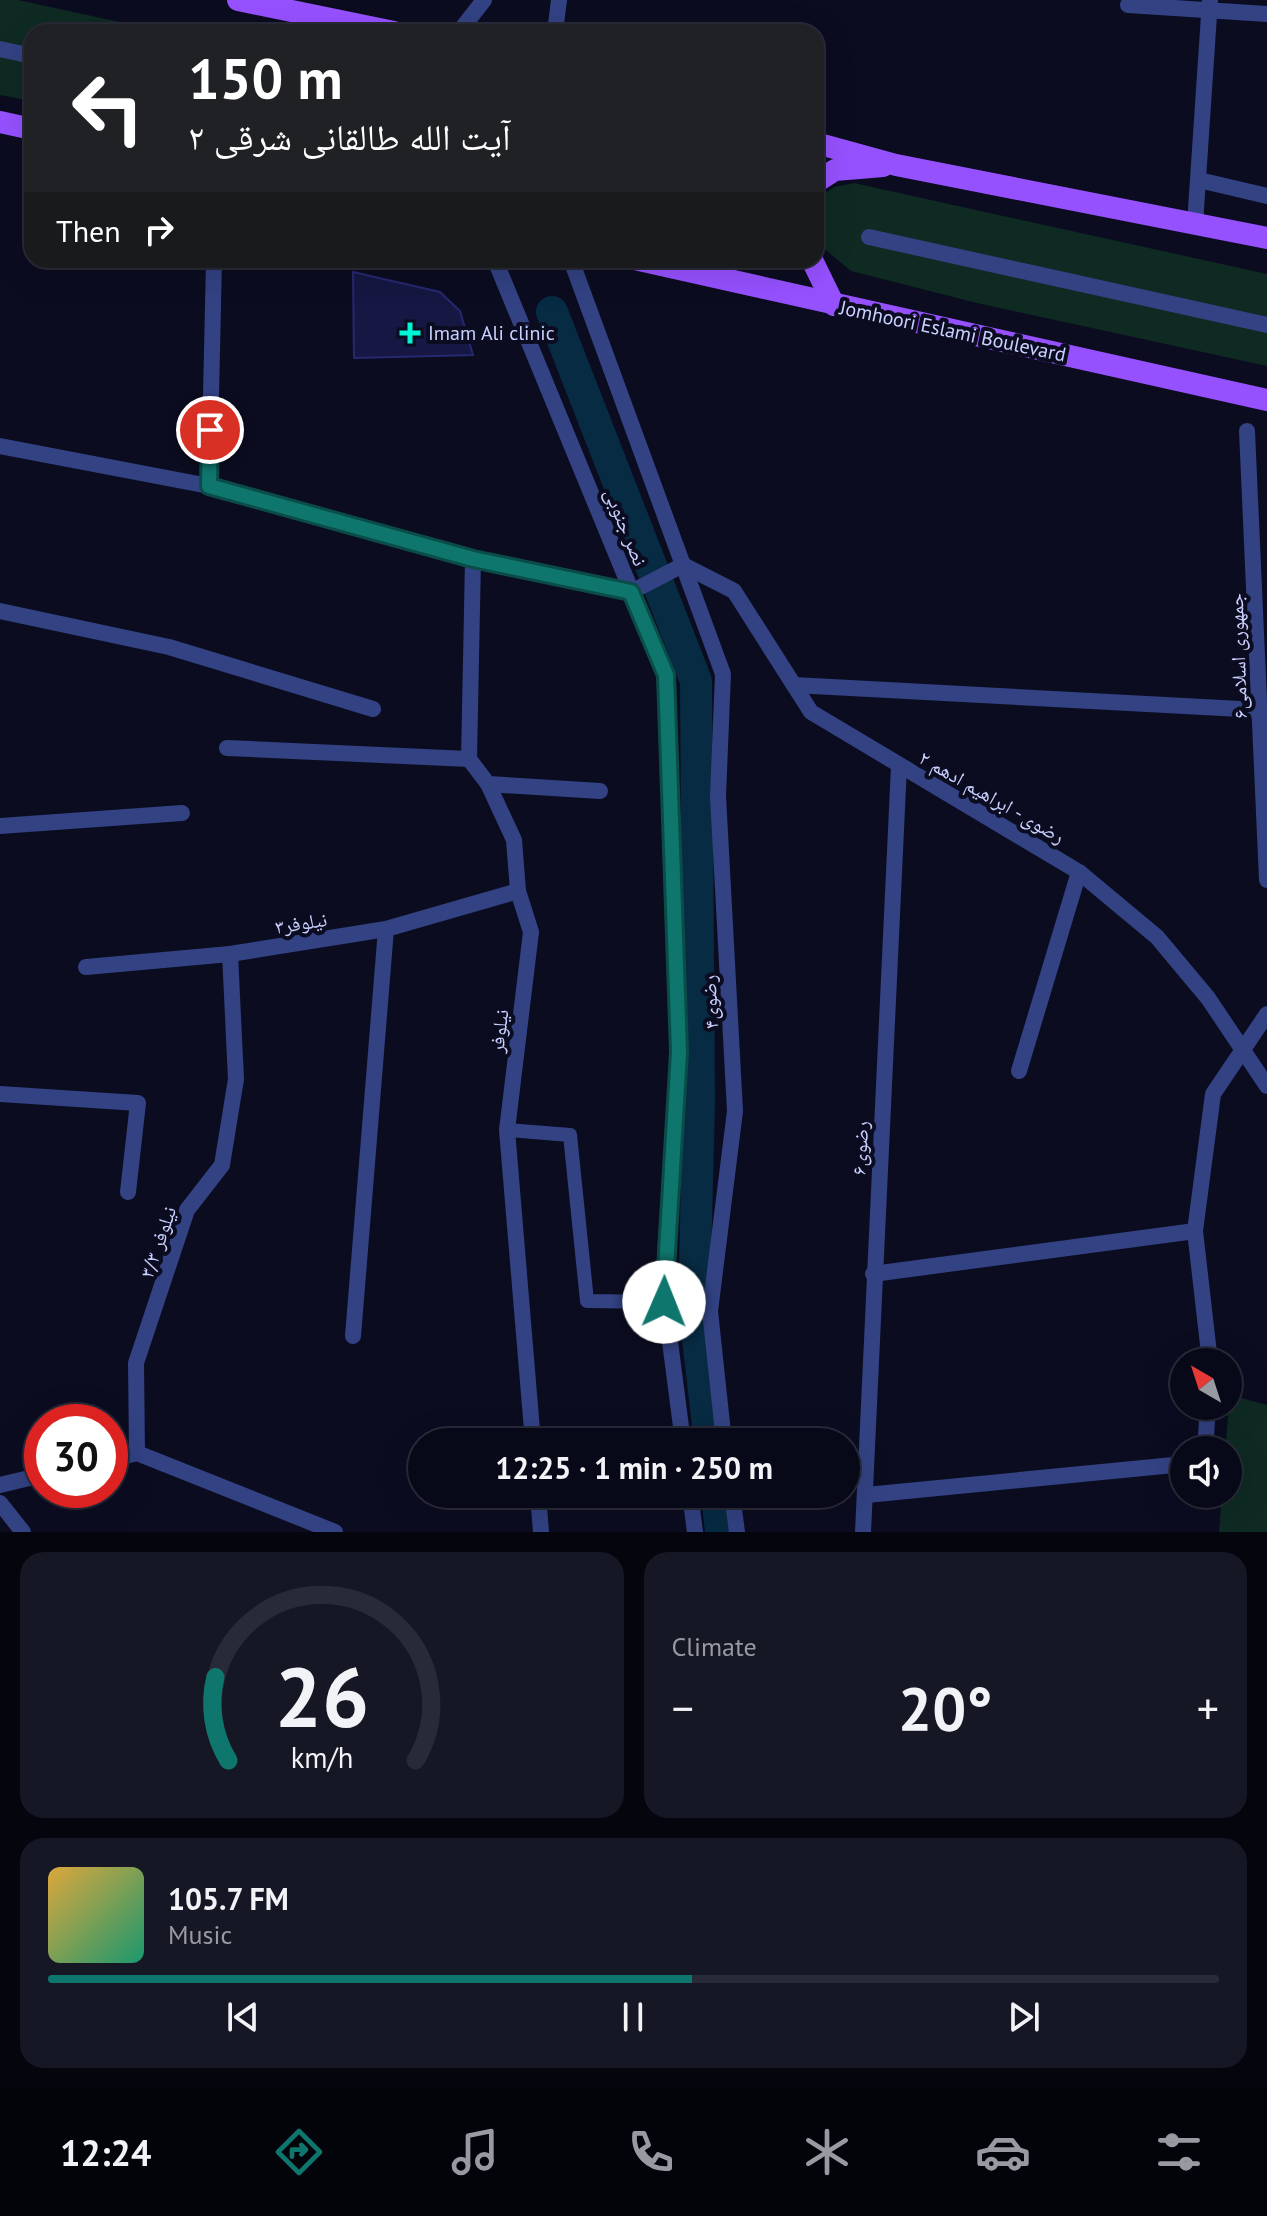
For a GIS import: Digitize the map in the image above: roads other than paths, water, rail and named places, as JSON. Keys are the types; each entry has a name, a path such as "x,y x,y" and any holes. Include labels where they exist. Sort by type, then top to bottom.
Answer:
{"main road":[{"path":"238,0 355,24"},
{"path":"0,122 24,127"},
{"path":"824,145 896,165 1267,238"},
{"path":"824,177 835,170 896,165"},
{"name":"Jomhoori Eslami Boulevard","path":"674,268 1267,400"},
{"path":"816,268 834,305"}],"street":[{"path":"465,24 484,0"},
{"path":"556,24 559,0"},
{"path":"1128,5 1210,5 1267,14"},
{"path":"1195,224 1210,5"},
{"path":"0,49 24,54"},
{"path":"1199,180 1267,196"},
{"path":"869,237 1267,325"},
{"path":"209,486 214,268"},
{"name":"نصر جنوبی","path":"498,268 666,675 679,1052 664,1302 681,1428"},
{"name":"رضوی۴","path":"574,268 676,568 723,674 718,796 735,1111 710,1311 723,1428"},
{"name":"جمهوری اسلامی۶","path":"1247,431 1267,880"},
{"path":"0,446 209,486 473,559 631,592 676,568"},
{"path":"227,748 469,759 473,559"},
{"name":"رضوی - ابراهیم ادهم ۲","path":"676,568 734,591 811,712 1079,872 1157,937 1208,998 1267,1086"},
{"path":"0,611 169,647 373,709"},
{"path":"794,685 1259,710"},
{"name":"نیلوفر","path":"469,759 488,784 514,840 518,891 531,932 507,1130 532,1428"},
{"name":"رضوی۶","path":"863,1532 899,766"},
{"path":"488,784 600,791"},
{"path":"0,826 182,813"},
{"path":"1019,1071 1079,872"},
{"name":"نیلوفر۳","path":"86,967 230,954 386,929 518,891"},
{"path":"353,1336 386,929"},
{"name":"نیلوفر ۳/۳","path":"137,1453 136,1363 187,1210 222,1165 236,1079 230,954"},
{"path":"1208,1348 1195,1231 1213,1094 1267,1014"},
{"path":"0,1094 138,1103 128,1192"},
{"path":"873,1274 1195,1231"},
{"path":"128,1455 137,1453 335,1532"},
{"path":"866,1495 1170,1465"},
{"path":"0,1485 24,1479"},
{"path":"0,1503 23,1532"},
{"path":"539,1508 541,1532"},
{"path":"692,1508 695,1532"},
{"path":"734,1508 737,1532"}],"lane":[{"path":"507,1130 570,1135 587,1301 664,1302"}],"waterway":[{"path":"552,312 696,681 699,1101 694,1305 708,1428"},
{"path":"718,1508 721,1532"}],"place":[{"name":"Imam Ali clinic","path":"410,333"}]}
